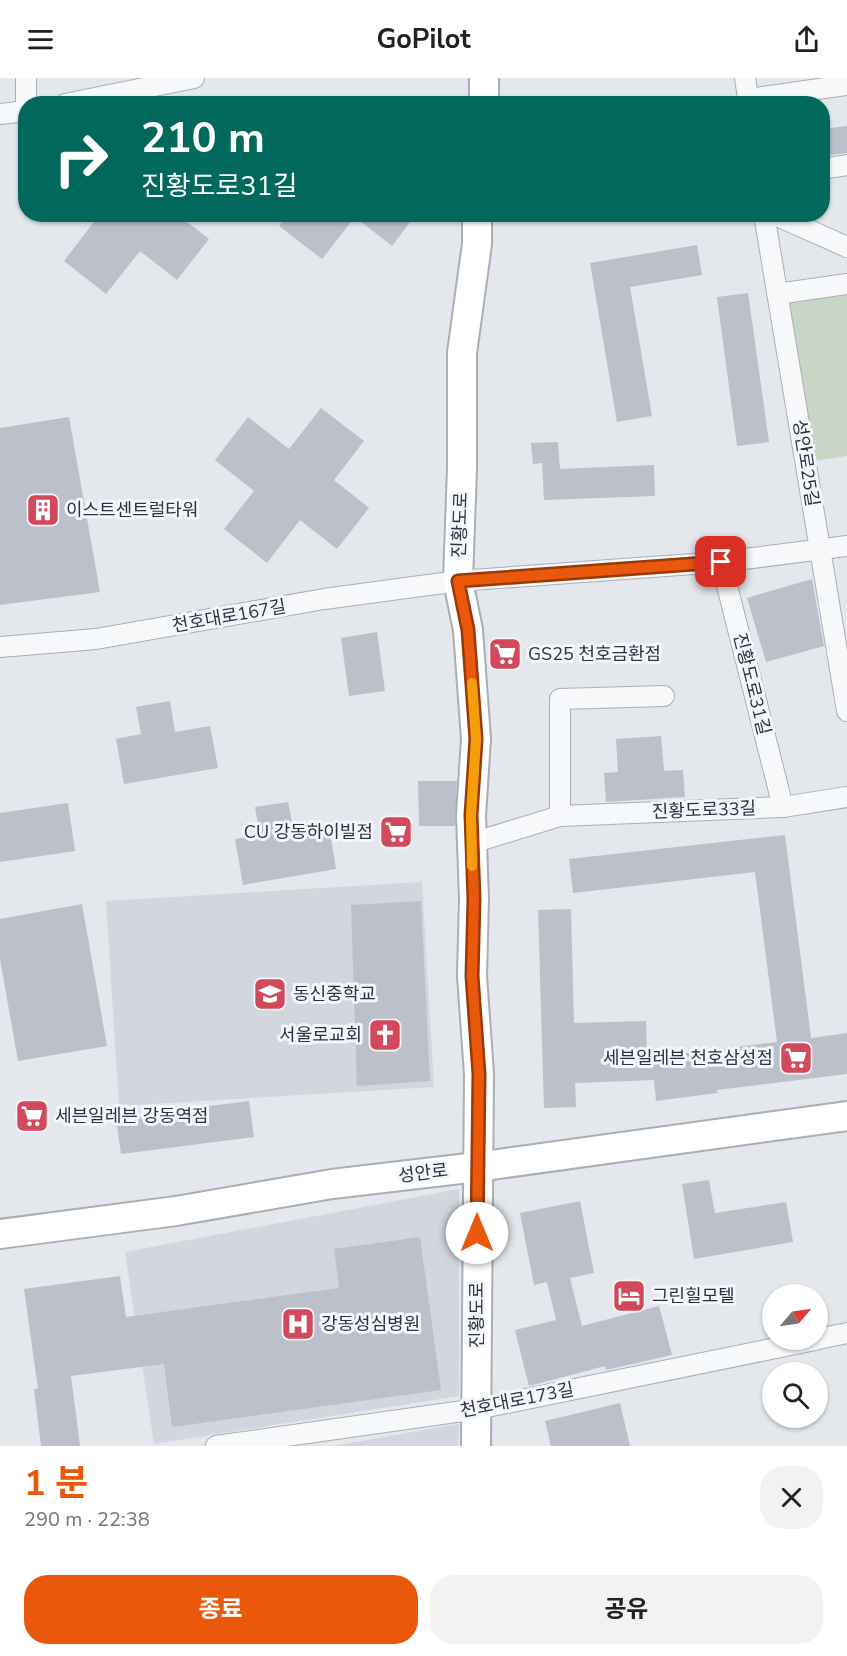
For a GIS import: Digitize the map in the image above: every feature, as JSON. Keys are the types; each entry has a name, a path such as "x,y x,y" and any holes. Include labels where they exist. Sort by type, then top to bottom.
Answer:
{"street":[{"path":"26,78 26,96"},
{"path":"91,96 126,85 194,78"},
{"path":"745,78 747,96"},
{"path":"779,96 847,85"},
{"path":"0,114 18,112"},
{"path":"830,167 847,165"},
{"name":"진황도로","path":"476,1446 479,1074 472,976 474,899 471,815 476,739 468,630 458,581 462,353 477,244 477,222"},
{"name":"성안로25길","path":"765,222 847,711"},
{"path":"791,222 847,247"},
{"path":"777,294 847,284"},
{"path":"458,581 721,562 847,546"},
{"name":"진황도로31길","path":"721,562 783,807"},
{"name":"천호대로167길","path":"0,647 96,639 314,601 458,581"},
{"path":"560,816 560,699 664,696"},
{"name":"진황도로33길","path":"472,843 560,816 783,807 847,797"},
{"name":"성안로","path":"0,1234 176,1211 332,1184 477,1167 847,1116"},
{"name":"천호대로173길","path":"828,1337 847,1333"},
{"name":"천호대로173길","path":"216,1446 477,1409 763,1350"}],"shaded area":[{"name":"동신중학교","path":"422,882 434,1087 119,1106 106,901"},
{"name":"강동성심병원","path":"459,1189 459,1396 154,1444 125,1252"},
{"path":"459,1424 458,1446 333,1446"}],"green space":[{"path":"847,291 847,456 815,461 787,299"}],"building":[{"path":"847,126 847,153 830,155 830,128"},
{"path":"94,222 187,222 209,239 177,280 140,251 106,294 64,261"},
{"path":"282,222 351,222 322,259 279,226"},
{"path":"361,222 410,222 392,246"},
{"path":"697,245 702,275 630,287 652,416 617,422 590,263"},
{"path":"748,293 769,442 737,446 717,297"},
{"path":"321,408 364,441 334,480 369,508 337,549 300,520 267,563 224,529 254,491 215,460 248,417 289,449"},
{"name":"이스트센트럴타워","path":"69,417 100,592 0,605 0,428"},
{"path":"558,442 560,469 654,465 655,496 544,500 542,463 533,464 531,443"},
{"path":"812,579 824,646 766,662 747,598"},
{"path":"377,632 385,691 349,696 341,638"},
{"path":"170,701 175,732 210,726 218,768 124,784 116,739 141,734 136,707"},
{"path":"661,736 664,771 683,770 685,797 606,802 604,773 618,772 616,739"},
{"path":"418,781 457,781 455,826 419,826"},
{"path":"288,802 294,832 329,826 336,869 243,885 235,839 260,835 255,807"},
{"path":"68,803 75,851 0,862 0,813"},
{"path":"785,835 811,1038 847,1033 847,1074 717,1090 717,1093 656,1101 654,1080 575,1083 576,1107 544,1108 538,910 571,909 574,1023 646,1021 647,1058 777,1042 755,872 573,893 569,859"},
{"path":"421,901 430,1081 357,1086 351,905"},
{"path":"82,904 107,1046 18,1061 0,959 0,919"},
{"path":"249,1101 254,1137 121,1154 116,1118"},
{"path":"709,1180 715,1213 786,1202 793,1242 694,1259 682,1184"},
{"path":"580,1201 594,1273 570,1278 582,1326 659,1306 672,1355 606,1370 605,1366 529,1386 515,1330 556,1320 547,1282 534,1285 520,1213"},
{"name":"강동성심병원","path":"420,1237 441,1390 172,1427 164,1364 71,1376 80,1446 41,1446 34,1389 38,1389 24,1289 120,1276 126,1317 339,1288 334,1249"},
{"path":"620,1403 630,1446 551,1446 545,1421"}],"slow traffic":[{"path":"472,683 476,739 471,815 472,866"}],"place":[{"name":"이스트센트럴타워","path":"43,510"},
{"name":"GS25 천호금환점","path":"505,654"},
{"name":"CU 강동하이빌점","path":"396,832"},
{"name":"동신중학교","path":"270,994"},
{"name":"서울로교회","path":"385,1035"},
{"name":"세븐일레븐 천호삼성점","path":"796,1058"},
{"name":"세븐일레븐 강동역점","path":"32,1116"},
{"name":"그린힐모텔","path":"629,1296"},
{"name":"강동성심병원","path":"298,1324"}],"route":[{"path":"477,1233 479,1074 472,976 474,899 471,815 476,739 468,630 458,581 721,562"}]}
